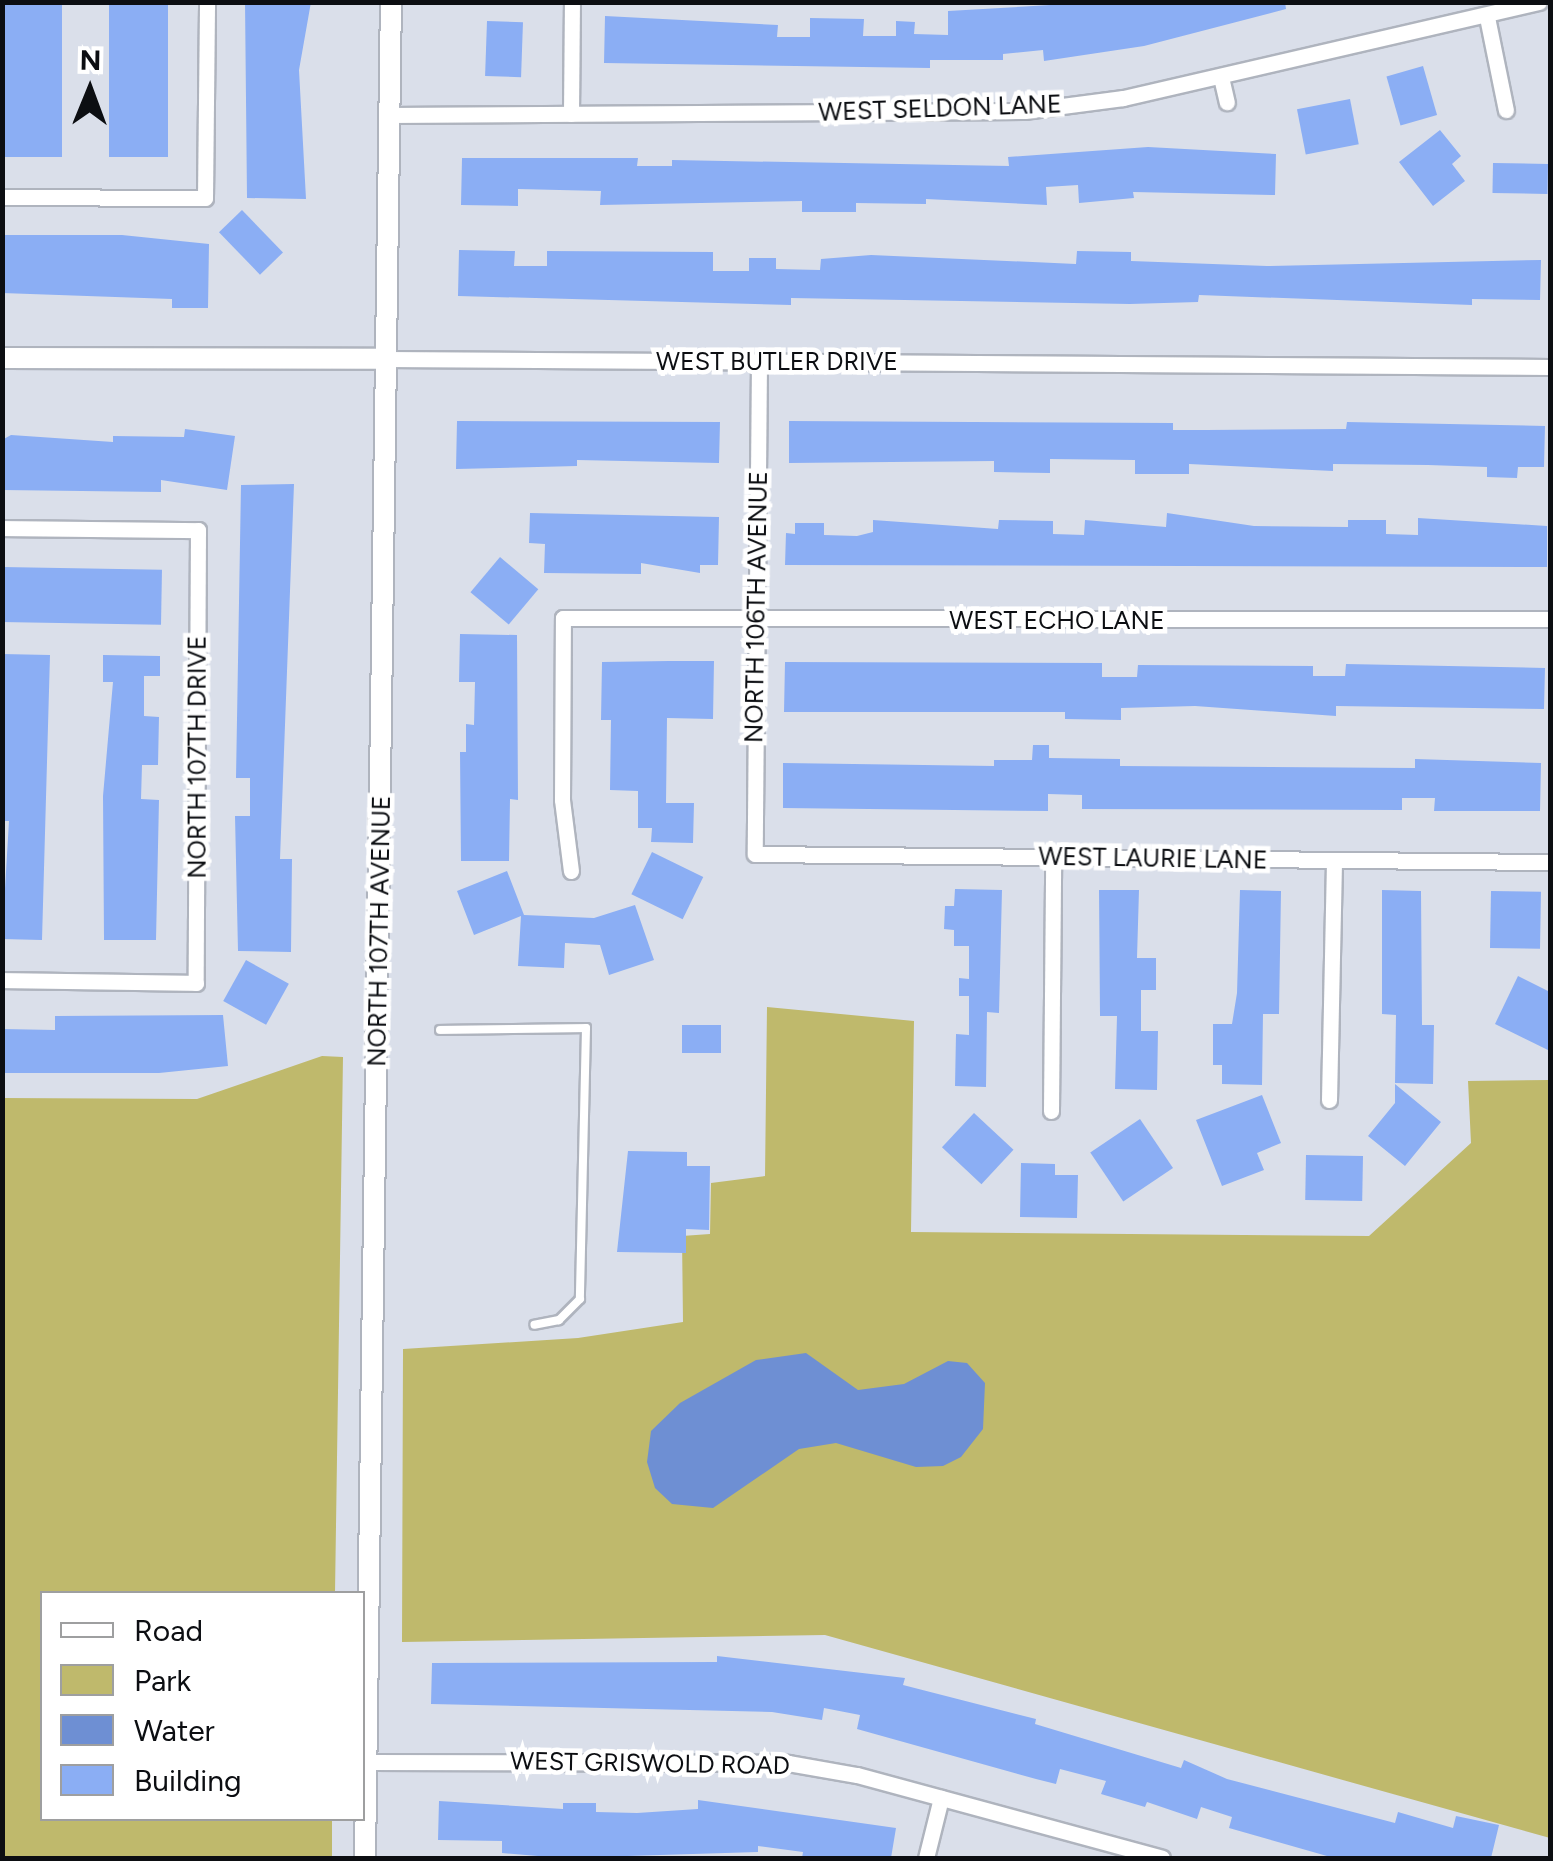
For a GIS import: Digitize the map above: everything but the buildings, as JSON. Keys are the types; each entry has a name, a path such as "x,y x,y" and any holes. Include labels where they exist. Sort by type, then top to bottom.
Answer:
{"street":[{"path":"2,197 204,198 207,2"},
{"name":"NORTH 107TH AVENUE","path":"365,1858 391,2"},
{"path":"571,114 572,2"},
{"name":"WEST SELDON LANE","path":"390,115 1024,111 1222,76 1539,2"},
{"path":"1486,17 1506,110"},
{"path":"1222,76 1227,102"},
{"name":"WEST BUTLER DRIVE","path":"2,358 1550,367"},
{"name":"NORTH 106TH AVENUE","path":"754,854 759,361"},
{"name":"NORTH 107TH DRIVE","path":"2,528 198,530 196,983 2,980"},
{"name":"WEST ECHO LANE","path":"572,871 562,800 563,618 1550,619"},
{"name":"WEST LAURIE LANE","path":"754,854 1550,862"},
{"path":"1052,1111 1053,857"},
{"path":"1329,1100 1334,860"},
{"name":"WEST GRISWOLD ROAD","path":"366,1762 758,1761 857,1775 1162,1858"},
{"path":"926,1858 942,1798"}],"lane":[{"path":"440,1030 586,1028 580,1299 559,1320 534,1325"}],"green space":[{"path":"767,1007 914,1021 911,1232 1369,1236 1471,1143 1468,1081 1550,1080 1550,1838 825,1635 402,1642 403,1349 578,1338 683,1322 682,1236 710,1234 711,1183 765,1176"},
{"path":"322,1056 343,1057 335,1591 40,1591 40,1821 332,1821 332,1858 3,1858 3,1098 197,1099"}],"water":[{"path":"806,1353 858,1390 904,1384 948,1361 967,1363 985,1383 983,1429 961,1457 943,1466 916,1467 836,1443 799,1449 713,1508 672,1504 655,1488 647,1462 651,1431 680,1403 756,1360"}]}
